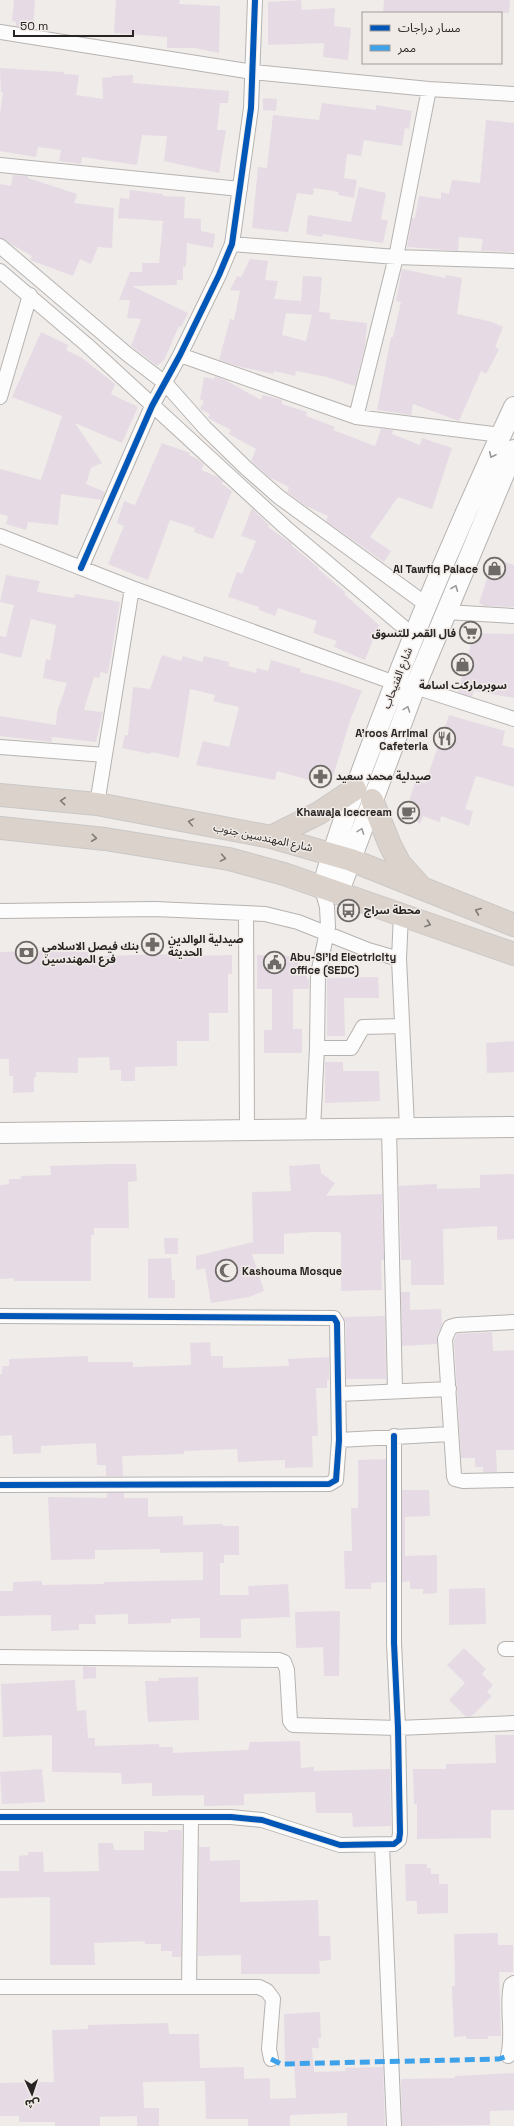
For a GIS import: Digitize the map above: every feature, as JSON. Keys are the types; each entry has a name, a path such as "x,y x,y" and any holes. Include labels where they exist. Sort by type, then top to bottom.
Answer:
{"highway":[{"name":"شارع المهندسين جنوب","path":"0,795 97,804 271,837 342,856 514,925"},
{"path":"271,837 319,813 363,795 400,864 421,887"},
{"path":"0,828 105,839 229,859 284,874 329,896 401,914 514,954"}],"main road":[{"name":"شارع الفتيحاب","path":"329,896 363,795 395,683 426,605 514,407"},
{"name":"شارع الفتيحاب","path":"363,795 415,687 446,612 508,475 514,450"},
{"path":"0,1133 398,1127 514,1127"}],"street":[{"path":"81,568 152,406 166,383 180,355 232,244 251,108 255,0"},
{"path":"0,32 253,72 429,89 514,94"},
{"path":"356,417 396,257 429,89"},
{"path":"0,165 240,189"},
{"path":"232,244 396,257 514,261"},
{"path":"0,246 127,354 166,383 205,428 246,468 279,497 426,605"},
{"path":"0,271 30,295 114,370 304,543 414,636"},
{"path":"0,397 30,295"},
{"path":"114,370 127,354"},
{"path":"180,355 356,417 501,435"},
{"path":"304,543 317,524"},
{"path":"0,536 132,588 395,683"},
{"path":"97,804 132,588"},
{"path":"446,612 514,616"},
{"path":"415,687 514,719"},
{"path":"0,747 105,755"},
{"path":"313,1129 317,1048 318,974 327,934 329,896"},
{"path":"0,911 155,909 265,914 298,922 368,950 399,959"},
{"path":"246,913 247,1130"},
{"path":"395,1390 398,1127 402,1026 399,959 401,914"},
{"path":"317,1048 351,1048 363,1027 402,1026"},
{"path":"0,1316 330,1317 334,1318 337,1323 339,1394 339,1440 336,1480 329,1484 0,1485"},
{"path":"514,1322 463,1324 450,1327 445,1339 449,1389 452,1470 455,1479 463,1481 514,1480"},
{"path":"339,1394 395,1390 449,1389"},
{"path":"339,1440 450,1434"},
{"path":"0,1817 245,1818 262,1820 340,1845 394,1844 399,1840 398,1728 394,1643 394,1436"},
{"path":"0,1657 280,1660 284,1662 287,1670 290,1720 293,1724 398,1728 514,1723"},
{"path":"189,1987 192,1817"},
{"path":"382,1845 394,2126"},
{"path":"508,2056 511,2046 508,1999 511,1985 514,1983"},
{"path":"0,1987 259,1987 267,1991 273,1999 269,2049 271,2059"}],"building":[{"path":"14,0 35,0 33,29 16,26 16,22 12,21"},
{"path":"116,0 180,0 179,4 220,6 219,53 195,48 167,48 167,37 114,33"},
{"path":"301,0 302,10 335,8 334,26 351,28 348,60 323,57 324,43 268,45 268,2"},
{"path":"384,0 510,0 509,13 383,12"},
{"path":"0,68 64,72 64,74 79,75 76,95 103,99 102,78 112,76 133,75 133,83 229,91 228,103 220,103 217,130 226,130 219,173 164,161 167,136 142,135 137,165 82,157 81,164 59,161 61,150 38,147 36,157 0,151 0,113 3,92 1,92"},
{"path":"263,98 277,99 276,111 263,110"},
{"path":"322,103 376,110 376,105 412,111 409,129 405,128 402,146 364,140 361,156 347,154 344,178 357,180 354,198 338,195 339,192 314,188 313,195 297,193 288,232 252,228 258,167 267,168 273,115 319,120"},
{"path":"486,120 514,123 514,252 481,251 483,239 459,237 458,251 407,247 412,218 415,218 419,196 441,199 441,192 449,194 452,180 480,183"},
{"path":"13,175 28,176 28,178 77,194 74,203 114,208 112,248 98,247 91,264 80,259 73,276 30,260 32,256 0,238 0,184 11,186"},
{"path":"359,187 386,193 381,219 388,221 383,243 323,234 322,237 306,234 308,215 351,222"},
{"path":"130,190 163,194 163,196 185,197 184,218 201,219 201,231 215,234 213,248 187,243 186,266 183,267 183,280 177,280 177,285 132,286 188,313 181,327 179,326 164,360 157,366 131,346 141,319 127,318 130,300 119,300 130,272 142,272 142,263 159,263 163,221 118,218 120,198 129,199"},
{"path":"250,259 268,261 265,280 278,281 274,299 301,301 303,276 322,277 319,312 330,313 330,319 367,323 365,346 355,386 327,377 296,371 295,376 274,371 273,374 237,366 219,360 230,319 234,320 240,291 230,290 237,276 241,277","holes":["286,313 312,315 306,341 282,335"]},
{"path":"402,269 445,278 446,275 462,278 457,314 492,322 503,327 495,347 499,349 486,374 481,371 459,421 413,404 411,415 377,410 391,337 393,337 401,302 396,301"},
{"path":"41,332 68,345 66,350 82,358 115,384 111,394 138,407 122,443 75,423 102,463 91,468 86,484 105,492 102,500 61,494 58,525 28,522 26,530 6,524 8,516 0,514 0,469 41,480 62,416 12,397"},
{"path":"215,376 261,400 263,395 282,400 282,404 307,412 306,416 335,427 333,430 375,446 381,429 393,430 392,434 420,445 422,438 452,448 432,509 398,497 370,537 391,551 384,562 326,521 328,516 306,506 287,492 289,487 269,477 251,461 256,449 229,434 231,430 208,418 210,414 200,409 204,401 200,399 204,377 214,379"},
{"path":"162,443 190,453 189,455 204,464 201,470 218,477 223,481 222,484 232,491 213,539 194,532 195,528 170,520 148,580 108,564 124,526 117,523 124,501 135,505"},
{"path":"252,508 269,525 268,527 292,544 292,546 319,568 318,569 346,593 344,594 379,625 365,660 334,647 337,641 313,633 317,621 278,608 275,616 259,610 259,607 228,597 237,572 242,574 256,541 241,536"},
{"path":"494,558 514,565 514,607 485,606 479,603"},
{"path":"6,575 40,581 37,592 74,598 75,594 120,602 108,674 101,672 99,678 94,677 84,710 103,712 96,742 52,737 52,742 0,736 0,716 56,725 57,712 67,683 43,678 46,659 50,660 56,625 31,619 21,658 0,653 0,636 6,637 14,605 0,602"},
{"path":"474,633 514,634 514,698 474,691 472,697 458,692"},
{"path":"162,655 181,661 183,656 202,662 204,656 229,662 228,666 256,673 257,668 268,671 271,660 301,669 300,672 337,682 362,691 351,718 330,786 277,771 275,780 196,765 203,741 229,747 239,707 213,701 215,695 190,689 179,758 122,748 125,735 128,735 133,687 150,689"},
{"path":"449,715 505,731 502,745 514,748 514,787 476,776 465,809 473,811 469,826 441,816 440,822 423,816 420,824 406,810 416,780 425,783"},
{"path":"0,952 88,952 88,956 180,954 180,956 232,955 232,974 228,974 228,1013 209,1013 209,1041 177,1041 177,1066 135,1067 135,1081 121,1081 121,1070 110,1070 109,1057 78,1058 78,1073 36,1072 36,1077 34,1077 34,1092 13,1093 13,1076 9,1076 9,1059 0,1059"},
{"path":"257,955 294,956 309,981 309,989 293,989 293,1029 302,1029 302,1053 264,1053 264,1030 272,1030 272,989 257,989"},
{"path":"378,977 379,998 344,998 345,1036 327,1036 327,978"},
{"path":"514,1041 514,1072 487,1073 486,1043"},
{"path":"325,1062 343,1062 343,1071 379,1071 380,1101 325,1103"},
{"path":"136,1164 137,1181 128,1182 129,1228 94,1228 94,1235 91,1235 91,1281 14,1281 14,1278 0,1279 0,1185 9,1184 9,1179 21,1179 21,1176 51,1175 50,1166"},
{"path":"320,1164 321,1173 335,1183 326,1196 382,1194 384,1260 381,1260 382,1290 341,1291 341,1234 339,1232 284,1234 284,1254 252,1254 264,1291 249,1297 211,1303 205,1268 196,1270 196,1256 253,1242 252,1192 291,1191 289,1166"},
{"path":"514,1174 514,1239 497,1240 497,1226 443,1229 444,1285 411,1285 411,1260 401,1260 399,1186 437,1184 437,1189 480,1188 480,1175"},
{"path":"164,1238 178,1238 178,1254 165,1254"},
{"path":"171,1258 172,1280 175,1280 175,1298 148,1298 148,1259"},
{"path":"401,1292 410,1292 410,1310 441,1309 442,1325 437,1336 437,1344 402,1346"},
{"path":"385,1316 386,1379 346,1379 346,1323 343,1317"},
{"path":"492,1332 493,1351 514,1350 514,1450 496,1450 497,1472 483,1472 483,1467 475,1467 475,1458 461,1458 454,1340 457,1334"},
{"path":"210,1342 211,1356 223,1356 223,1368 289,1366 288,1359 329,1357 329,1380 327,1380 327,1388 316,1388 318,1436 312,1436 313,1467 285,1468 285,1460 238,1462 237,1449 184,1451 184,1454 122,1456 123,1476 106,1476 106,1465 97,1465 96,1443 41,1446 41,1453 13,1454 12,1435 0,1436 0,1374 2,1374 2,1366 9,1366 9,1359 88,1356 88,1362 133,1362 133,1367 191,1365 190,1343"},
{"path":"386,1459 386,1582 371,1583 371,1589 345,1589 344,1551 352,1551 351,1508 358,1508 358,1460"},
{"path":"402,1490 429,1490 430,1516 405,1517 405,1556 437,1555 437,1593 423,1594 423,1589 410,1589 410,1581 402,1582"},
{"path":"107,1493 124,1493 124,1498 148,1498 148,1517 183,1516 183,1525 223,1524 223,1526 239,1526 239,1555 224,1555 224,1563 220,1563 220,1595 249,1595 248,1586 288,1584 290,1617 241,1619 241,1638 200,1638 200,1618 171,1619 171,1623 128,1624 128,1614 95,1615 96,1624 79,1624 79,1630 51,1631 51,1615 0,1616 0,1591 13,1591 13,1582 42,1581 42,1585 203,1580 203,1552 160,1553 160,1549 95,1550 95,1559 51,1560 48,1497 107,1498"},
{"path":"485,1588 486,1624 449,1625 449,1589"},
{"path":"340,1611 339,1676 324,1676 323,1647 296,1648 295,1612"},
{"path":"464,1648 486,1669 482,1674 493,1685 487,1692 492,1696 472,1716 466,1717 449,1700 465,1683 447,1665"},
{"path":"83,1666 96,1667 96,1678 83,1679"},
{"path":"198,1677 199,1720 148,1722 145,1681 159,1681 158,1678"},
{"path":"75,1680 77,1711 86,1710 88,1738 95,1738 95,1746 159,1744 159,1747 173,1747 173,1753 248,1750 250,1742 300,1741 301,1768 314,1767 314,1771 390,1769 391,1826 353,1827 352,1813 316,1813 315,1792 244,1794 244,1805 204,1806 204,1795 152,1796 152,1783 122,1784 121,1773 52,1772 52,1735 3,1737 1,1684"},
{"path":"495,1735 514,1735 514,1810 491,1810 491,1838 417,1839 417,1804 414,1804 413,1769 446,1769 446,1764 496,1763"},
{"path":"42,1769 45,1802 2,1804 0,1772"},
{"path":"168,1830 182,1830 181,1957 172,1957 172,1951 161,1951 161,1944 145,1944 145,1941 94,1943 95,1965 50,1965 50,1897 0,1898 0,1871 19,1871 19,1856 28,1855 28,1852 43,1852 44,1872 99,1871 98,1843 113,1843 114,1850 144,1850 144,1831 168,1832"},
{"path":"199,1847 210,1847 210,1861 240,1860 240,1902 318,1900 319,1936 330,1936 331,1960 319,1961 320,1974 241,1974 241,1955 198,1956"},
{"path":"405,1864 427,1864 427,1868 431,1868 431,1874 439,1874 439,1884 448,1884 448,1913 417,1914 417,1901 406,1901"},
{"path":"498,1933 498,1945 513,1945 513,1972 499,1972 501,2036 488,2036 488,2039 466,2039 466,2036 454,2037 452,1986 455,1986 454,1934"},
{"path":"320,2012 321,2038 318,2038 319,2048 312,2048 314,2072 346,2071 345,2068 383,2067 385,2126 347,2126 347,2113 290,2115 290,2126 248,2126 248,2119 206,2119 205,2081 143,2082 144,2108 159,2108 159,2126 137,2126 137,2116 100,2117 100,2126 55,2126 55,2122 19,2122 19,2116 0,2116 0,2083 54,2082 52,2030 88,2029 88,2025 168,2023 169,2034 199,2034 200,2068 244,2067 244,2079 270,2078 270,2099 296,2098 294,2061 285,2061 284,2014"},
{"path":"514,2073 514,2110 490,2111 490,2125 402,2126 401,2079 455,2078 455,2076"}],"marked path":[{"path":"271,2059 281,2064 499,2059 508,2056"}],"cycle path":[{"path":"81,568 152,406 180,355 219,275 232,244 251,108 255,0"},
{"path":"0,1316 334,1318 337,1323 339,1440 336,1480 329,1484 0,1485"},
{"path":"0,1817 231,1817 262,1820 340,1845 394,1844 399,1840 398,1728 394,1643 394,1436"}],"place":[{"name":"Al Tawfiq Palace","path":"494,569"},
{"name":"فال القمر للتسوق","path":"471,633"},
{"name":"سوبرماركت اسامة","path":"463,665"},
{"name":"A'roos Arrimal Cafeteria","path":"444,739"},
{"name":"صيدلية محمد سعيد","path":"321,776"},
{"name":"Khawaja Icecream","path":"408,812"},
{"name":"محطة سراج","path":"348,910"},
{"name":"صيدلية الوالدين الحديثة","path":"153,945"},
{"name":"بنك فيصل الاسلامي فرع المهندسين","path":"26,952"},
{"name":"Abu-Si'id Electricity office (SEDC)","path":"275,963"},
{"name":"Kashouma Mosque","path":"227,1271"}]}
